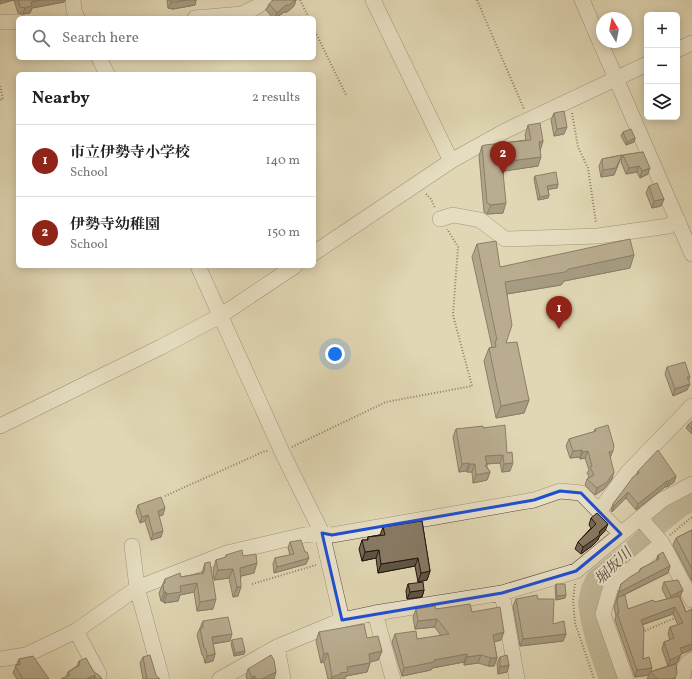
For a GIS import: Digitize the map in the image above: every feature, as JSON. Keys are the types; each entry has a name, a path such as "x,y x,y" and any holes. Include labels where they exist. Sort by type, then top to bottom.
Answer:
{"street":[{"path":"73,0 76,16"},
{"path":"218,16 242,14 258,6 264,0"},
{"path":"373,0 451,161"},
{"path":"582,0 692,254"},
{"path":"0,22 16,22"},
{"path":"680,49 692,43"},
{"path":"100,60 106,72"},
{"path":"316,252 451,161 505,131 644,66"},
{"path":"440,219 453,215 480,220 505,239 598,236 668,226 678,220"},
{"path":"199,268 217,305 220,316 282,452 322,533 342,620"},
{"path":"0,426 161,347 220,316 292,268"},
{"path":"599,511 628,472 692,406"},
{"path":"220,679 277,647 342,620 375,613 502,593 576,571 621,534 642,520 662,500 692,484"},
{"path":"0,659 26,655 76,631 137,588 227,553 304,535 322,533 332,535 526,501 560,491 581,493 621,534"},
{"path":"642,520 660,541 692,600"},
{"path":"626,679 603,614 611,586 660,541"},
{"path":"132,546 137,588 162,679"},
{"path":"502,593 517,679"},
{"path":"375,613 393,679"},
{"path":"76,631 99,674"},
{"path":"277,647 283,679"},
{"path":"683,679 683,669 689,661 692,660"}],"path":[{"path":"300,0 308,16"},
{"path":"477,0 528,120"},
{"path":"316,33 346,95"},
{"path":"0,86 3,99 0,100"},
{"path":"567,102 571,109 578,147 588,168 598,236"},
{"path":"165,496 265,451 282,452 386,402 472,386 453,315 458,247 440,219 430,199 417,184"},
{"path":"660,541 692,517"},
{"path":"252,584 329,562"},
{"path":"576,571 573,600 575,623 594,679"},
{"path":"640,632 680,615"}],"highlighted area":[{"path":"560,491 581,493 621,534 576,571 502,593 342,620 322,533 332,535 534,500"}],"building":[{"path":"18,0 41,0 31,2 32,6 25,8 20,7"},
{"path":"170,0 186,0 171,2"},
{"path":"273,0 295,0 289,5 286,5 277,13 269,4"},
{"path":"564,111 567,127 557,129 554,113"},
{"path":"540,123 543,141 539,142 541,157 502,162 506,203 491,205 487,203 482,146 531,140 528,125"},
{"path":"631,129 635,138 627,142 623,132"},
{"path":"643,152 650,168 642,171 639,166 629,168 623,155"},
{"path":"622,155 616,168 603,170 602,159"},
{"path":"556,172 558,184 547,186 549,195 540,197 535,176"},
{"path":"657,183 664,199 654,201 649,186"},
{"path":"630,239 634,255 569,269 565,272 505,282 512,325 506,343 517,342 529,400 501,406 489,348 496,347 495,341 497,340 477,244 496,241 500,267"},
{"path":"685,362 690,377 687,377 690,384 675,389 667,367"},
{"path":"692,421 692,429 688,425"},
{"path":"505,425 507,453 512,452 513,463 504,464 503,455 485,456 487,465 485,465 490,472 476,475 475,464 462,464 456,429 483,426 483,428"},
{"path":"608,425 614,446 613,451 609,452 614,472 607,482 597,488 587,479 594,475 590,467 592,466 588,451 573,451 569,439 596,431 595,429"},
{"path":"658,450 676,476 667,481 638,504 628,492 614,506 613,504 633,477 639,473 638,471"},
{"path":"161,497 165,508 158,511 163,531 153,534 148,515 142,517 138,505"},
{"path":"597,513 608,524 599,532 600,534 596,538 583,547 578,542 596,524 591,518"},
{"path":"422,521 430,571 421,573 418,558 381,564 379,550 365,552 362,540 368,540 368,537 385,535 383,527"},
{"path":"692,530 692,569 676,538"},
{"path":"301,540 305,552 307,552 309,558 277,567 275,558 294,554 290,542"},
{"path":"242,550 243,556 256,554 257,563 240,568 241,587 237,587 233,569 218,570 216,560"},
{"path":"663,552 670,566 619,592 621,584 640,571 640,569 659,559 658,555"},
{"path":"210,562 216,599 200,602 197,583 180,586 181,592 167,594 164,592 163,584 165,583 165,579 180,573 181,577 204,573 205,563"},
{"path":"678,580 683,590 671,596 664,582"},
{"path":"423,582 424,590 410,592 408,584"},
{"path":"556,584 565,584 566,595 557,596"},
{"path":"537,595 538,599 554,599 553,624 564,621 566,634 523,639 516,599"},
{"path":"625,595 628,609 653,600 655,602 679,596 686,612 692,609 692,644 680,648 682,653 670,660 664,642 674,638 670,627 683,623 675,607 641,620 644,629 643,659 649,657 652,668 637,670 617,613 619,613 617,601 618,597"},
{"path":"470,604 472,612 500,607 504,632 493,635 497,658 481,655 467,657 467,654 434,660 434,662 404,668 395,634 416,631 417,639 449,634 437,619 418,621 416,609 435,606 436,609"},
{"path":"228,617 232,634 212,637 215,654 207,656 200,628 203,628 203,621"},
{"path":"364,624 367,638 378,636 382,651 369,654 370,663 347,667 348,672 340,673 341,674 332,677 328,653 324,654 319,632"},
{"path":"242,638 245,651 235,653 232,640"},
{"path":"150,655 156,675 160,679 147,679 143,657"},
{"path":"271,655 274,660 276,672 262,679 255,679 255,676 252,677 248,669"},
{"path":"507,655 509,665 500,667 500,657"},
{"path":"33,656 49,679 23,679 15,666 20,664 19,659"},
{"path":"86,658 94,672 102,679 95,679 95,675 86,679 61,679 70,675 68,672 80,665 79,661"},
{"path":"676,664 677,673 675,678 658,679 650,672"}],"waterway":[{"name":"堀坂川","path":"609,679 591,621 588,603 591,589 596,579 632,550 662,522 681,507 692,501"}],"place":[{"name":"伊勢寺幼稚園","path":"503,174"},
{"name":"市立伊勢寺小学校","path":"559,329"}]}
